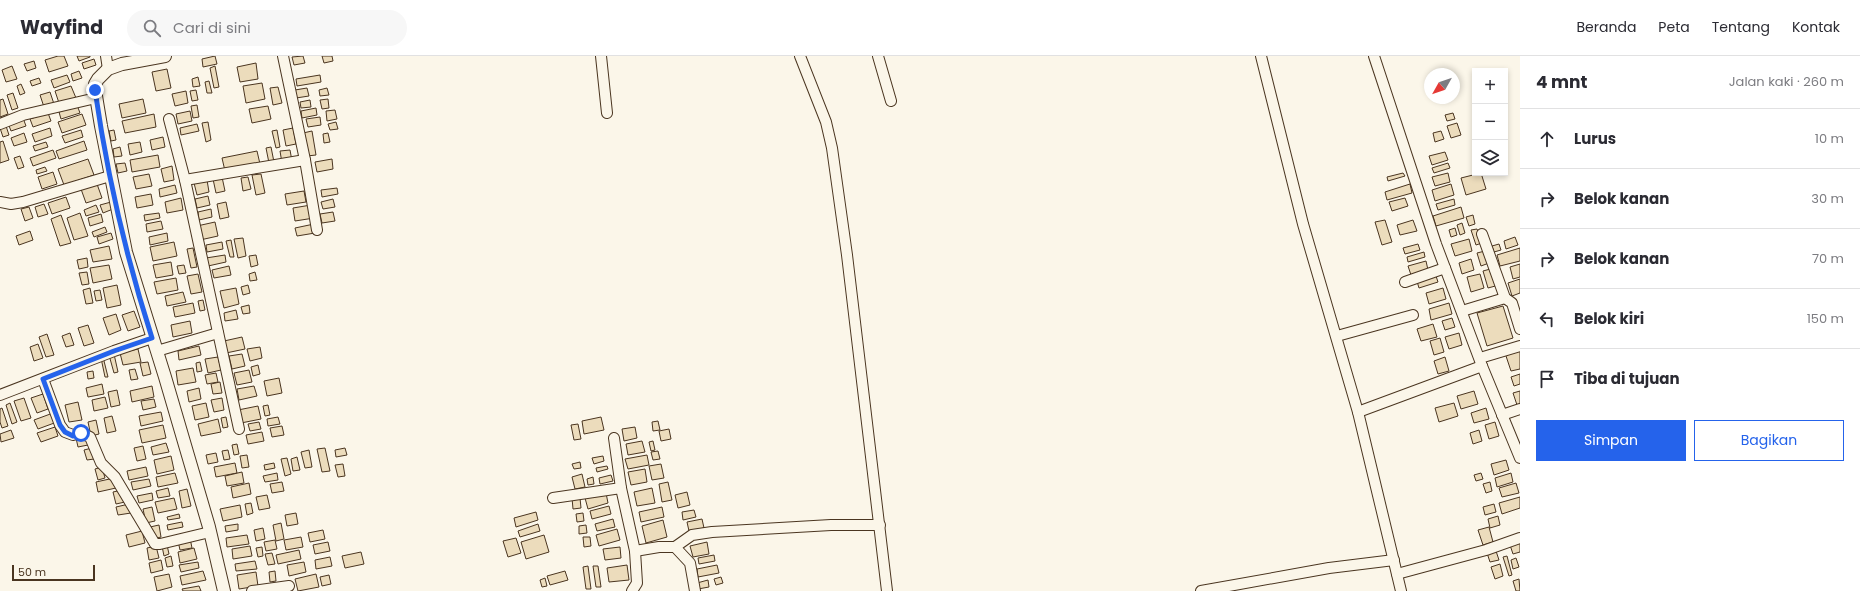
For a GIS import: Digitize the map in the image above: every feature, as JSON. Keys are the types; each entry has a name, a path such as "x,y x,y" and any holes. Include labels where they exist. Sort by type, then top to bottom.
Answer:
{"street":[{"path":"106,56 108,69"},
{"path":"165,56 122,64 108,69 102,74 95,84 96,98 126,252 157,351 210,532 224,591"},
{"path":"283,56 305,160 317,230"},
{"path":"601,56 607,113"},
{"path":"800,56 826,122 832,148 846,247 887,591"},
{"path":"878,56 891,101"},
{"path":"1261,56 1303,224 1358,412 1402,591"},
{"path":"1374,56 1445,268 1520,458"},
{"path":"0,124 23,115 96,98"},
{"path":"170,119 185,180 239,429"},
{"path":"185,180 305,160"},
{"path":"0,202 11,204 23,202 110,176"},
{"path":"1482,234 1512,300 1520,329"},
{"path":"1405,282 1445,268"},
{"path":"1462,311 1512,300"},
{"path":"1337,336 1413,315"},
{"path":"157,351 218,333"},
{"path":"0,395 152,338"},
{"path":"1358,412 1520,346"},
{"path":"43,379 63,429 73,436 81,433 90,437 101,463 115,477 155,544 210,532"},
{"path":"1502,415 1520,409"},
{"path":"614,438 621,488 635,550 637,583 632,591"},
{"path":"553,498 621,488"},
{"path":"635,550 675,547 692,535 712,532 831,525 880,525"},
{"path":"1397,574 1486,550 1520,538"},
{"path":"675,547 690,563 695,591"},
{"path":"1201,591 1329,568 1394,560"},
{"path":"252,591 289,586"}],"building":[{"path":"58,56 64,56 68,66 49,72 45,60"},
{"path":"77,56 90,56 90,57 79,61"},
{"path":"215,56 217,64 203,67 202,59"},
{"path":"303,56 305,63 294,65 292,57"},
{"path":"322,56 332,56 333,61 324,63"},
{"path":"94,59 96,65 84,69 82,63"},
{"path":"34,61 36,68 27,71 24,64"},
{"path":"256,63 258,79 240,82 237,67"},
{"path":"12,66 17,79 6,82 2,70"},
{"path":"215,66 219,87 214,88 210,68"},
{"path":"167,69 171,88 156,91 152,72"},
{"path":"79,71 82,78 73,81 71,74"},
{"path":"67,75 70,82 54,88 51,80"},
{"path":"320,75 321,82 297,86 296,79"},
{"path":"198,77 200,86 193,87 192,79"},
{"path":"39,78 41,83 32,86 30,81"},
{"path":"209,81 212,93 207,93 205,82"},
{"path":"262,83 265,99 246,103 243,86"},
{"path":"21,84 25,93 20,95 17,86"},
{"path":"71,86 76,98 59,103 55,91"},
{"path":"278,87 282,103 273,105 270,88"},
{"path":"307,88 309,96 296,98 295,90"},
{"path":"327,88 329,95 320,96 319,90"},
{"path":"196,90 198,100 192,101 190,91"},
{"path":"186,91 188,103 175,106 172,94"},
{"path":"50,92 54,104 44,107 40,95"},
{"path":"13,93 18,108 12,110 7,95"},
{"path":"3,99 8,114 0,117 0,100"},
{"path":"143,99 146,113 122,118 119,104"},
{"path":"328,99 329,108 322,109 320,100"},
{"path":"310,100 311,107 301,108 300,102"},
{"path":"77,105 80,113 61,119 59,112"},
{"path":"197,105 199,117 193,118 191,106"},
{"path":"268,106 271,119 252,123 249,109"},
{"path":"316,108 317,115 302,118 301,111"},
{"path":"335,110 337,119 327,121 326,111"},
{"path":"190,111 192,121 178,124 176,114"},
{"path":"48,113 51,121 33,127 30,119"},
{"path":"1453,113 1455,119 1447,121 1445,115"},
{"path":"82,114 86,125 62,133 58,122"},
{"path":"154,114 156,127 125,133 122,121"},
{"path":"320,117 321,125 308,127 306,119"},
{"path":"23,118 26,126 11,131 8,123"},
{"path":"208,122 211,140 206,142 202,123"},
{"path":"336,122 338,129 330,130 328,124"},
{"path":"1457,123 1461,135 1451,138 1447,126"},
{"path":"197,124 199,131 181,135 180,128"},
{"path":"6,126 9,135 3,137 0,128"},
{"path":"50,128 52,136 35,142 32,134"},
{"path":"293,128 296,144 286,146 283,130"},
{"path":"81,130 83,137 65,143 62,136"},
{"path":"114,130 116,140 111,141 109,131"},
{"path":"277,130 280,147 276,148 272,131"},
{"path":"312,131 316,155 307,156 303,133"},
{"path":"1441,131 1444,139 1435,142 1433,133"},
{"path":"24,133 27,142 14,146 11,138"},
{"path":"328,133 330,142 324,143 323,134"},
{"path":"163,137 165,147 152,150 150,140"},
{"path":"3,141 9,160 0,163 0,142"},
{"path":"84,141 87,150 59,159 56,151"},
{"path":"46,142 48,147 35,151 33,146"},
{"path":"140,142 142,152 130,155 128,144"},
{"path":"120,147 122,156 114,157 113,149"},
{"path":"271,147 274,162 269,163 266,148"},
{"path":"53,150 56,158 33,166 30,158"},
{"path":"290,150 292,161 282,163 280,151"},
{"path":"257,151 260,164 225,171 222,158"},
{"path":"1445,152 1448,160 1432,165 1429,156"},
{"path":"158,155 160,167 132,172 130,160"},
{"path":"20,156 24,167 18,169 14,158"},
{"path":"88,159 94,175 64,185 58,169"},
{"path":"332,159 333,169 317,172 315,162"},
{"path":"125,163 127,171 118,173 116,164"},
{"path":"1448,163 1450,168 1434,173 1432,168"},
{"path":"172,166 174,180 164,182 161,169"},
{"path":"45,167 47,171 37,174 36,170"},
{"path":"53,172 57,184 42,189 38,177"},
{"path":"1403,173 1405,176 1388,181 1387,177"},
{"path":"1448,173 1450,182 1435,186 1432,177"},
{"path":"149,174 152,186 136,189 133,177"},
{"path":"261,174 265,193 256,195 252,175"},
{"path":"1472,175 1482,176 1486,189 1466,195 1461,178"},
{"path":"222,177 225,191 216,193 213,179"},
{"path":"248,177 251,189 243,191 241,178"},
{"path":"207,180 209,192 197,195 194,183"},
{"path":"97,184 102,198 86,203 81,189"},
{"path":"1410,184 1412,193 1387,200 1385,192"},
{"path":"1451,184 1454,195 1435,201 1432,190"},
{"path":"175,185 177,193 160,197 159,189"},
{"path":"337,188 338,194 322,197 321,190"},
{"path":"304,191 306,202 287,205 285,194"},
{"path":"151,194 153,205 137,208 135,197"},
{"path":"208,196 210,205 197,208 195,199"},
{"path":"66,197 70,208 52,214 48,203"},
{"path":"181,198 183,210 167,213 165,202"},
{"path":"1405,198 1408,206 1392,211 1389,202"},
{"path":"333,199 335,207 323,209 321,202"},
{"path":"1454,199 1455,205 1438,210 1436,204"},
{"path":"111,202 113,209 103,213 100,205"},
{"path":"226,202 229,217 220,219 217,204"},
{"path":"44,204 48,214 38,217 35,207"},
{"path":"96,205 99,212 86,216 84,210"},
{"path":"311,205 314,218 295,221 293,208"},
{"path":"29,207 33,218 25,221 21,209"},
{"path":"1461,207 1464,218 1436,226 1433,216"},
{"path":"211,209 212,217 199,220 198,212"},
{"path":"333,212 335,221 322,223 320,214"},
{"path":"80,213 88,236 74,240 67,218"},
{"path":"159,213 160,218 145,221 144,215"},
{"path":"101,214 103,222 90,226 88,218"},
{"path":"61,215 71,243 60,246 51,219"},
{"path":"1473,215 1475,224 1469,226 1466,217"},
{"path":"1385,220 1392,242 1382,245 1375,222"},
{"path":"1413,220 1417,231 1400,235 1397,225"},
{"path":"161,221 163,229 147,232 146,224"},
{"path":"215,222 218,236 200,240 197,226"},
{"path":"1462,223 1465,233 1460,235 1457,225"},
{"path":"314,224 315,233 297,236 295,228"},
{"path":"105,227 107,232 94,237 92,232"},
{"path":"1455,228 1457,235 1451,237 1449,230"},
{"path":"1477,229 1482,243 1476,245 1471,230"},
{"path":"30,231 33,240 19,245 16,236"},
{"path":"111,233 113,239 99,244 97,237"},
{"path":"167,233 168,241 150,245 149,237"},
{"path":"1515,237 1518,245 1506,249 1504,241"},
{"path":"243,238 246,256 238,258 234,239"},
{"path":"1469,239 1472,251 1455,256 1451,244"},
{"path":"231,240 234,257 230,257 226,241"},
{"path":"174,242 177,256 153,261 150,247"},
{"path":"222,242 223,249 207,252 206,245"},
{"path":"1418,244 1420,250 1405,254 1403,248"},
{"path":"1499,244 1501,250 1494,252 1492,246"},
{"path":"109,246 112,259 93,262 90,250"},
{"path":"193,248 197,267 191,268 187,249"},
{"path":"1520,248 1520,261 1500,266 1497,255"},
{"path":"1485,251 1489,263 1481,266 1477,253"},
{"path":"1424,252 1425,257 1408,262 1407,257"},
{"path":"225,255 226,262 208,266 206,258"},
{"path":"256,255 258,265 251,267 249,256"},
{"path":"87,258 88,267 79,269 77,260"},
{"path":"1471,259 1474,270 1462,274 1459,263"},
{"path":"1426,261 1428,270 1411,275 1408,266"},
{"path":"171,262 173,275 156,278 153,265"},
{"path":"1520,264 1520,277 1513,279 1510,267"},
{"path":"109,265 112,279 93,283 90,268"},
{"path":"184,265 186,273 179,274 177,266"},
{"path":"229,266 231,275 214,278 212,270"},
{"path":"1494,268 1499,285 1488,288 1483,271"},
{"path":"87,272 89,284 82,285 79,273"},
{"path":"255,272 257,280 250,281 249,274"},
{"path":"1435,273 1438,282 1419,288 1416,278"},
{"path":"198,274 202,292 191,294 187,276"},
{"path":"1480,274 1484,288 1471,292 1467,277"},
{"path":"176,278 178,290 157,294 154,282"},
{"path":"1520,279 1520,293 1512,296 1508,283"},
{"path":"117,285 121,305 107,308 103,288"},
{"path":"248,285 250,293 243,295 241,287"},
{"path":"90,288 93,303 86,304 83,290"},
{"path":"236,288 239,304 224,308 220,291"},
{"path":"1443,288 1446,299 1429,304 1426,293"},
{"path":"100,290 102,300 96,301 94,291"},
{"path":"183,292 186,302 167,306 165,296"},
{"path":"203,300 205,310 200,311 198,301"},
{"path":"193,303 195,313 175,317 173,307"},
{"path":"1449,303 1452,314 1431,320 1429,309"},
{"path":"249,305 250,313 243,314 241,307"},
{"path":"1503,306 1513,338 1487,346 1477,313"},
{"path":"236,310 238,319 225,321 224,313"},
{"path":"134,311 140,327 128,331 122,315"},
{"path":"116,314 121,330 109,335 103,318"},
{"path":"1452,318 1455,327 1445,330 1442,321"},
{"path":"190,321 192,333 173,337 171,325"},
{"path":"1433,324 1437,337 1421,341 1417,329"},
{"path":"88,325 94,343 84,346 78,328"},
{"path":"70,333 74,345 66,347 62,336"},
{"path":"1459,333 1462,345 1449,349 1445,337"},
{"path":"47,334 54,355 46,357 39,337"},
{"path":"242,337 245,349 226,353 224,341"},
{"path":"1440,338 1444,352 1434,355 1430,341"},
{"path":"38,344 43,358 34,361 30,347"},
{"path":"199,346 201,355 179,360 178,351"},
{"path":"260,347 262,358 250,361 247,349"},
{"path":"138,349 141,362 123,365 120,353"},
{"path":"1520,349 1520,369 1511,371 1505,353"},
{"path":"114,354 118,372 114,373 109,355"},
{"path":"242,354 245,366 232,369 229,356"},
{"path":"103,357 108,377 105,377 101,358"},
{"path":"218,357 221,370 208,373 205,359"},
{"path":"1445,357 1449,371 1438,374 1434,361"},
{"path":"148,362 151,374 143,376 140,363"},
{"path":"200,362 202,371 197,372 196,363"},
{"path":"258,365 260,374 253,376 251,367"},
{"path":"193,368 196,382 178,385 176,371"},
{"path":"135,369 138,379 131,380 129,370"},
{"path":"249,370 252,382 237,385 234,373"},
{"path":"93,371 94,378 88,379 87,372"},
{"path":"216,373 218,382 207,384 205,375"},
{"path":"1520,374 1520,384 1514,386 1511,377"},
{"path":"279,378 282,393 267,396 264,381"},
{"path":"220,382 222,393 213,394 211,384"},
{"path":"102,384 104,394 88,397 86,388"},
{"path":"152,386 154,397 132,402 130,391"},
{"path":"254,386 257,396 239,400 237,389"},
{"path":"199,388 201,399 189,402 187,391"},
{"path":"117,390 120,405 111,407 108,392"},
{"path":"1474,391 1478,404 1461,409 1457,396"},
{"path":"1520,391 1520,404 1517,405 1513,393"},
{"path":"43,394 48,409 37,413 31,398"},
{"path":"105,397 108,408 94,411 92,400"},
{"path":"24,398 31,418 21,421 14,401"},
{"path":"222,398 224,410 214,412 211,400"},
{"path":"154,399 156,407 143,410 141,401"},
{"path":"78,402 82,420 69,422 65,405"},
{"path":"10,403 17,422 12,424 6,405"},
{"path":"206,403 209,417 195,420 192,406"},
{"path":"1454,403 1458,416 1439,422 1435,408"},
{"path":"268,405 270,415 265,416 263,406"},
{"path":"258,406 261,419 241,423 238,410"},
{"path":"2,408 8,426 2,428 0,422 0,409"},
{"path":"1486,408 1489,419 1474,423 1471,413"},
{"path":"161,412 163,421 141,426 139,416"},
{"path":"53,413 57,422 38,429 34,420"},
{"path":"112,416 116,431 107,433 104,418"},
{"path":"226,417 228,427 223,428 221,418"},
{"path":"278,417 280,424 268,426 267,419"},
{"path":"601,417 604,430 584,434 582,421"},
{"path":"218,419 221,432 201,436 198,424"},
{"path":"96,420 99,434 91,436 88,422"},
{"path":"658,421 660,430 653,431 652,422"},
{"path":"259,422 261,429 250,431 248,424"},
{"path":"1495,422 1499,436 1489,439 1485,425"},
{"path":"578,424 581,439 574,440 571,425"},
{"path":"163,425 166,438 142,443 139,430"},
{"path":"282,426 284,435 272,437 270,428"},
{"path":"55,427 58,436 41,442 37,433"},
{"path":"635,427 637,438 624,441 622,429"},
{"path":"669,429 671,439 661,441 659,431"},
{"path":"11,430 14,438 1,442 0,434"},
{"path":"1479,430 1482,441 1473,444 1470,433"},
{"path":"262,432 264,441 248,444 246,435"},
{"path":"86,436 88,445 78,447 76,438"},
{"path":"642,441 645,452 628,455 626,444"},
{"path":"653,441 655,450 651,451 649,442"},
{"path":"166,443 169,452 153,455 151,447"},
{"path":"237,444 239,454 234,455 232,445"},
{"path":"143,446 146,459 137,461 134,448"},
{"path":"92,448 94,459 87,460 84,450"},
{"path":"325,448 330,471 322,472 317,449"},
{"path":"345,448 347,455 336,457 335,450"},
{"path":"228,450 230,459 224,460 222,451"},
{"path":"309,450 312,467 305,468 301,452"},
{"path":"658,451 660,459 653,460 651,452"},
{"path":"216,453 218,462 208,464 206,455"},
{"path":"247,455 249,467 242,468 240,456"},
{"path":"647,455 649,465 628,469 625,459"},
{"path":"171,456 174,470 157,474 154,460"},
{"path":"603,456 604,461 594,464 592,458"},
{"path":"297,457 300,470 293,471 291,459"},
{"path":"287,458 291,474 285,476 281,459"},
{"path":"1506,460 1509,470 1494,475 1491,464"},
{"path":"580,462 581,468 574,469 572,464"},
{"path":"235,463 237,473 216,477 214,467"},
{"path":"274,463 275,468 265,470 264,465"},
{"path":"343,464 345,476 338,477 335,465"},
{"path":"661,464 664,478 652,480 649,466"},
{"path":"607,466 608,469 597,472 596,468"},
{"path":"102,467 105,478 98,480 95,469"},
{"path":"146,467 148,476 129,480 127,471"},
{"path":"645,469 647,482 631,485 628,472"},
{"path":"242,472 244,483 227,486 225,476"},
{"path":"175,473 178,483 158,487 156,477"},
{"path":"277,473 278,480 265,482 263,476"},
{"path":"1481,473 1483,479 1476,481 1474,475"},
{"path":"1511,473 1513,482 1497,487 1495,478"},
{"path":"582,474 585,487 575,489 572,477"},
{"path":"611,475 613,481 600,484 599,478"},
{"path":"593,477 594,484 588,485 587,479"},
{"path":"114,478 116,488 98,492 96,482"},
{"path":"149,479 151,486 133,490 131,482"},
{"path":"282,482 284,491 272,493 270,484"},
{"path":"668,482 672,500 662,502 659,484"},
{"path":"1490,482 1492,491 1486,493 1483,484"},
{"path":"249,483 251,494 233,498 231,487"},
{"path":"1516,483 1519,493 1502,497 1499,488"},
{"path":"168,488 170,496 158,498 156,491"},
{"path":"652,488 655,503 637,506 634,492"},
{"path":"187,489 191,506 182,508 179,491"},
{"path":"122,490 125,502 116,504 113,492"},
{"path":"687,492 690,505 678,508 675,495"},
{"path":"152,493 153,500 139,503 137,496"},
{"path":"606,493 608,503 588,509 585,498"},
{"path":"267,495 270,508 259,510 256,497"},
{"path":"1520,497 1520,508 1502,514 1499,503"},
{"path":"174,498 177,509 158,513 155,502"},
{"path":"572,498 580,498 581,508 573,509"},
{"path":"251,503 253,513 247,515 245,504"},
{"path":"129,504 131,513 118,515 116,507"},
{"path":"1494,504 1496,512 1485,515 1483,507"},
{"path":"240,505 242,517 223,521 220,509"},
{"path":"609,506 611,514 592,519 590,511"},
{"path":"152,507 155,521 146,523 143,509"},
{"path":"662,507 664,517 641,522 639,512"},
{"path":"694,510 696,517 683,520 682,512"},
{"path":"536,512 538,520 516,527 514,518"},
{"path":"296,513 298,524 287,526 285,515"},
{"path":"583,513 584,521 577,522 576,514"},
{"path":"179,514 180,518 168,520 167,517"},
{"path":"1498,516 1500,525 1490,528 1488,519"},
{"path":"613,519 615,527 597,531 595,524"},
{"path":"702,519 704,528 689,531 687,522"},
{"path":"663,520 667,537 646,543 642,526"},
{"path":"182,522 183,527 168,530 167,525"},
{"path":"281,523 284,539 276,541 273,525"},
{"path":"238,524 238,530 226,532 225,526"},
{"path":"538,524 540,531 520,537 518,531"},
{"path":"159,525 161,537 153,539 150,527"},
{"path":"586,525 587,533 579,534 579,526"},
{"path":"1489,527 1493,542 1483,545 1478,530"},
{"path":"263,528 265,539 256,541 254,530"},
{"path":"617,529 620,540 599,546 596,535"},
{"path":"323,530 325,539 310,542 308,533"},
{"path":"142,531 145,543 129,547 126,535"},
{"path":"247,535 249,544 227,547 226,538"},
{"path":"544,535 549,552 526,559 521,542"},
{"path":"301,537 303,547 286,550 284,540"},
{"path":"583,537 590,537 591,546 584,547"},
{"path":"190,538 192,548 180,550 178,541"},
{"path":"516,538 521,553 508,557 503,541"},
{"path":"275,540 277,549 266,551 264,542"},
{"path":"328,542 330,551 315,554 313,545"},
{"path":"707,542 709,554 693,557 690,546"},
{"path":"1520,542 1520,552 1513,554 1510,545"},
{"path":"167,545 169,554 164,556 162,546"},
{"path":"156,546 159,558 149,560 147,548"},
{"path":"250,546 252,556 233,559 232,549"},
{"path":"262,547 263,556 258,557 256,548"},
{"path":"620,547 621,558 605,560 603,549"},
{"path":"194,548 197,559 180,563 178,552"},
{"path":"299,550 301,559 278,564 276,555"},
{"path":"1496,551 1499,560 1490,562 1487,553"},
{"path":"361,552 364,564 345,568 342,556"},
{"path":"272,553 275,564 268,565 265,554"},
{"path":"714,555 715,561 699,564 698,558"},
{"path":"171,556 173,566 167,567 165,558"},
{"path":"1507,556 1512,575 1509,576 1503,557"},
{"path":"330,557 332,566 316,569 315,560"},
{"path":"1516,558 1519,567 1513,569 1511,560"},
{"path":"161,560 163,570 151,573 149,563"},
{"path":"255,561 257,569 236,571 235,564"},
{"path":"198,562 199,568 181,572 179,565"},
{"path":"304,562 306,572 289,576 287,565"},
{"path":"1500,564 1503,576 1495,579 1491,567"},
{"path":"627,565 629,580 609,582 607,568"},
{"path":"717,565 719,573 698,577 697,569"},
{"path":"588,566 591,589 586,589 583,567"},
{"path":"593,566 598,566 601,587 596,587"},
{"path":"203,571 206,580 182,585 180,576"},
{"path":"275,571 276,581 270,582 269,572"},
{"path":"565,571 568,580 550,585 547,576"},
{"path":"256,572 258,586 239,589 237,575"},
{"path":"169,574 172,587 157,591 154,577"},
{"path":"316,574 319,587 298,591 295,579"},
{"path":"329,575 331,584 322,586 320,577"},
{"path":"721,577 723,583 716,585 714,579"},
{"path":"545,578 547,586 542,587 540,580"},
{"path":"1519,579 1520,591 1516,591 1513,581"},
{"path":"708,580 709,587 698,589 697,583"},
{"path":"199,586 201,591 183,591 182,589"}],"route":[{"path":"81,433 73,436 65,432 60,425 43,379 114,351 152,338 126,252 95,90"}]}
